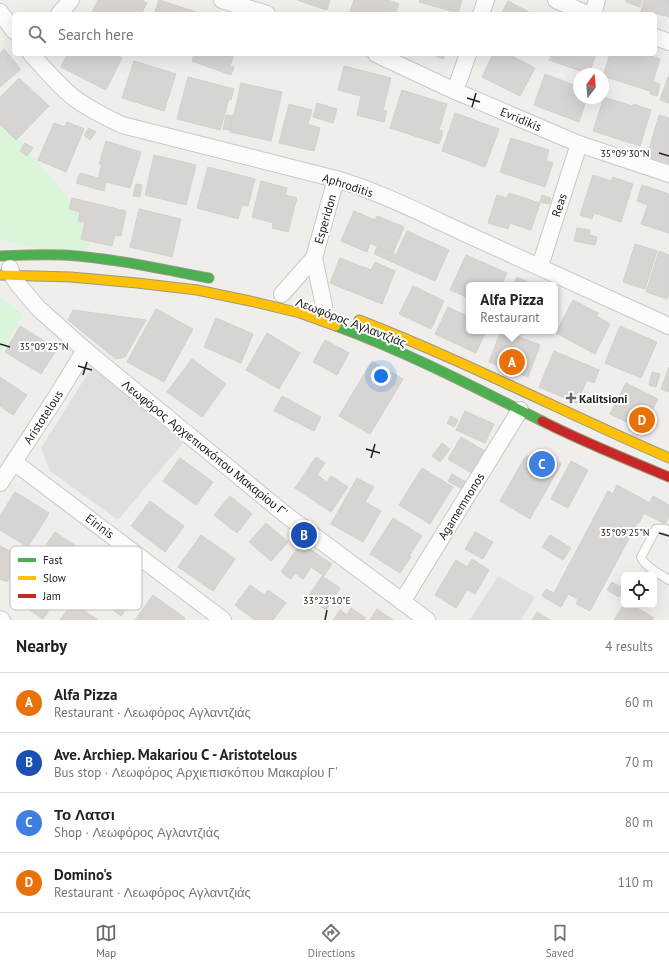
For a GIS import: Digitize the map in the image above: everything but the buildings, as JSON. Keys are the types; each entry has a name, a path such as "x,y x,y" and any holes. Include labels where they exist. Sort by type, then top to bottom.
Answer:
{"main road":[{"path":"3,256 57,255 90,257 158,268 217,280"},
{"name":"Λεωφόρος Αγλαντζιάς","path":"6,275 71,277 197,290 300,313 365,337 429,365 585,441 669,477"},
{"name":"Λεωφόρος Αγλαντζιάς","path":"354,317 423,345 628,441 669,458"}],"street":[{"path":"61,12 71,0"},
{"path":"222,0 261,12"},
{"path":"482,12 486,0"},
{"path":"556,0 583,12"},
{"path":"594,12 597,0"},
{"path":"0,12 12,28"},
{"path":"657,38 669,42"},
{"name":"Aphroditis","path":"33,56 73,97 122,126 351,184 380,195 540,266 669,326"},
{"name":"Evridikis","path":"380,56 455,91 579,144 669,174"},
{"path":"455,91 467,56"},
{"name":"Reas","path":"540,266 579,144"},
{"name":"Esperidon","path":"282,294 314,258 336,179"},
{"name":"Λεωφόρος Αρχιεπισκόπου Μακαρίου Γ'","path":"3,256 6,275 21,288 38,308 85,350 286,515 427,620"},
{"name":"Esperidon","path":"314,258 324,306"},
{"name":"Aristotelous","path":"0,483 85,350"},
{"name":"Agamemnonos","path":"402,602 520,410"},
{"name":"Eirinis","path":"14,462 125,546"},
{"name":"Eirinis","path":"142,559 223,620"}],"lane":[{"path":"669,530 661,528 656,529 641,557 646,565 669,580"}],"green space":[{"path":"0,117 96,230 82,262 0,239"},
{"path":"0,298 23,314 0,355"}],"shaded area":[{"path":"92,367 183,443 118,520 50,471 41,448"},
{"path":"498,576 535,597 521,620 470,620"}],"traffic: fast":[{"path":"0,256 82,256 137,264 209,278"},
{"path":"336,326 389,347 542,421"}],"traffic: slow":[{"path":"0,275 71,277 197,290 300,313 336,326"},
{"path":"359,320 438,353 669,458"}],"traffic: jam":[{"path":"542,421 557,429 669,477"}],"place":[{"name":"Alfa Pizza","path":"512,362"},
{"name":"Kalitsioni","path":"571,398"},
{"name":"Domino's","path":"642,420"},
{"name":"Το Λατσι","path":"542,464"},
{"name":"Ave. Archiep. Makariou C - Aristotelous","path":"304,535"}]}
